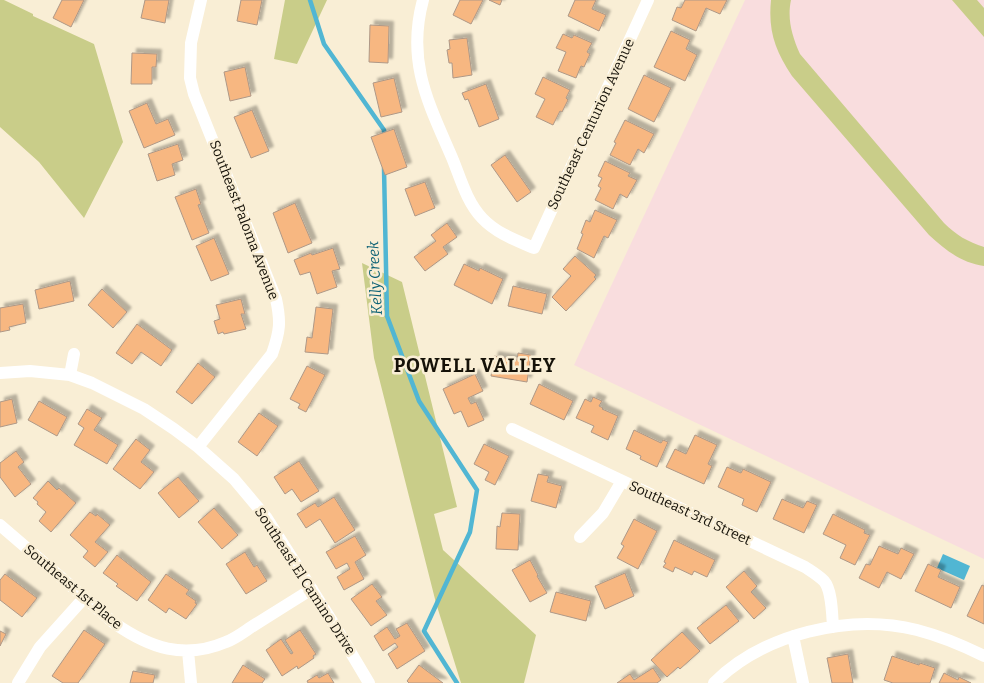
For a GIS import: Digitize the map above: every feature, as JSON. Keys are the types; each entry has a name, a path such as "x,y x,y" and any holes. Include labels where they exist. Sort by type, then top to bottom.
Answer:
{"street":[{"name":"Southeast Paloma Avenue","path":"198,447 272,354 278,336 280,317 276,299 194,94 190,78 191,43 201,0"},
{"name":"Southeast Centurion Avenue","path":"423,0 417,34 419,70 431,108 470,203 495,229 510,238 534,248 648,0"},
{"path":"70,375 74,354"},
{"name":"Southeast El Camino Drive","path":"0,373 30,372 70,375 92,383 144,409 198,447 234,479 266,517 335,626 368,683"},
{"name":"Southeast 3rd Street","path":"512,429 818,575 825,582 829,593 833,627"},
{"path":"580,537 603,513 622,481"},
{"name":"Southeast 1st Place","path":"0,525 114,623 148,643 166,649 188,651 208,648 227,642 312,589"},
{"path":"18,683 40,647 84,598"},
{"path":"714,683 744,659 766,647 793,636 833,627 876,624 897,626 948,640 984,656"},
{"path":"793,636 803,683"},
{"path":"188,651 191,683"}],"shaded area":[{"path":"745,0 984,0 984,559 574,365"}],"green space":[{"path":"0,0 4,0 33,14 33,16 94,44 123,142 84,218 39,162 0,127"},
{"path":"285,0 327,0 297,64 274,59"},
{"path":"771,0 791,0 791,27 800,54 944,223 962,238 984,247 984,266 968,262 954,255 929,235 792,76 781,58 774,40 770,11"},
{"path":"952,0 977,0 984,8 984,37"},
{"path":"362,263 402,282 457,507 434,514 443,550 536,635 524,683 461,683 436,603 374,358"}],"water":[{"path":"943,554 970,566 964,580 937,568"}],"building":[{"path":"62,0 84,0 71,27 53,18"},
{"path":"145,0 169,0 165,23 141,18"},
{"path":"241,0 262,0 257,25 237,21"},
{"path":"460,0 483,0 471,24 453,15"},
{"path":"489,0 502,0 500,5"},
{"path":"575,0 596,0 592,9 606,15 599,31 568,16"},
{"path":"685,0 727,0 720,14 706,8 696,31 672,20 677,7 681,8"},
{"path":"370,25 389,26 388,63 369,62"},
{"path":"671,31 690,40 686,49 697,55 685,81 654,67"},
{"path":"563,34 572,38 574,35 592,43 587,52 590,54 584,67 581,66 576,78 558,71 566,52 556,48"},
{"path":"467,38 472,75 453,78 452,63 449,63 447,50 450,49 449,40"},
{"path":"132,53 157,54 156,67 152,67 152,84 131,84"},
{"path":"245,67 251,96 230,101 224,72"},
{"path":"644,75 671,88 654,122 628,109"},
{"path":"543,77 570,90 566,98 568,100 553,125 536,117 545,99 535,94"},
{"path":"394,78 402,112 381,117 373,83"},
{"path":"486,84 499,119 479,127 468,99 465,100 462,93"},
{"path":"147,103 156,124 168,119 175,135 144,148 129,111"},
{"path":"252,110 269,151 251,158 234,117"},
{"path":"625,120 654,134 644,153 638,149 630,165 610,155"},
{"path":"394,129 407,167 385,175 371,137"},
{"path":"178,144 183,160 172,164 175,175 157,181 148,154"},
{"path":"505,155 531,192 517,202 491,165"},
{"path":"605,161 630,173 628,176 637,180 627,198 620,194 613,209 595,200 601,188 598,186 602,178 598,176"},
{"path":"425,182 435,208 415,216 405,189"},
{"path":"196,189 201,204 198,205 209,233 192,240 175,197"},
{"path":"295,203 312,243 288,253 273,213"},
{"path":"595,210 617,220 608,238 604,236 594,258 577,249 586,220 590,222"},
{"path":"447,223 457,237 443,247 448,254 425,271 414,257 436,241 431,235"},
{"path":"214,238 229,274 211,281 196,246"},
{"path":"333,248 340,269 332,271 337,287 317,294 310,272 300,275 294,260 311,253 312,255"},
{"path":"575,256 596,275 594,277 596,279 566,311 552,297 571,276 563,269"},
{"path":"464,264 479,271 480,268 503,279 492,304 454,285"},
{"path":"70,281 74,301 39,309 35,290"},
{"path":"513,286 547,294 542,314 508,306"},
{"path":"102,289 127,312 113,328 88,305"},
{"path":"241,299 245,314 241,314 246,329 218,334 214,321 220,319 216,305"},
{"path":"23,304 26,323 9,327 10,330 0,332 0,308"},
{"path":"316,307 333,309 328,354 305,352 307,337 312,338"},
{"path":"137,324 172,350 161,366 141,352 132,364 116,353"},
{"path":"518,353 531,355 527,382 491,376 494,356 517,360"},
{"path":"198,363 215,377 192,404 176,392"},
{"path":"307,366 325,375 306,412 298,408 300,404 290,399"},
{"path":"475,374 483,391 468,398 471,404 476,402 484,420 468,427 461,411 454,414 443,389"},
{"path":"539,384 573,401 564,420 530,404"},
{"path":"593,397 602,401 599,406 602,409 618,416 608,440 591,432 594,426 576,418 585,399 591,402"},
{"path":"12,399 17,423 0,427 0,402"},
{"path":"39,401 67,417 57,436 28,420"},
{"path":"87,409 102,418 94,430 118,445 107,464 74,445 84,428 78,424"},
{"path":"259,413 278,426 257,456 238,442"},
{"path":"634,430 661,443 663,440 668,442 657,467 640,459 641,456 626,449"},
{"path":"695,435 717,445 708,464 712,466 704,484 666,467 675,449 686,454"},
{"path":"136,439 150,450 141,462 154,472 140,489 113,469"},
{"path":"484,444 509,456 495,485 485,480 489,472 474,464"},
{"path":"16,451 24,462 18,467 31,484 15,497 0,477 0,463"},
{"path":"299,461 319,491 301,502 292,489 285,494 274,477"},
{"path":"727,467 741,473 743,469 771,482 757,512 742,505 744,499 718,487"},
{"path":"538,474 549,476 547,482 562,486 556,508 531,501"},
{"path":"178,477 199,501 179,518 158,493"},
{"path":"48,481 57,490 59,488 76,503 51,532 39,521 46,512 33,498"},
{"path":"334,497 355,530 335,543 320,519 306,528 297,514 315,503 318,507"},
{"path":"782,499 803,508 807,501 817,505 804,533 773,519"},
{"path":"214,508 238,535 222,549 198,522"},
{"path":"90,512 96,516 97,514 110,525 95,542 108,552 95,567 83,557 88,551 70,535"},
{"path":"502,513 520,514 518,550 496,549 497,526 500,527"},
{"path":"833,514 865,530 864,533 870,535 855,565 840,558 846,545 823,534"},
{"path":"634,519 657,531 638,569 617,558 624,546 621,544"},
{"path":"355,536 366,555 355,562 364,579 344,590 337,577 350,569 347,563 336,569 326,552"},
{"path":"674,540 715,560 707,577 694,571 692,575 675,567 673,572 663,567"},
{"path":"879,546 898,554 901,548 914,554 901,579 887,572 879,588 859,578 866,564 870,565"},
{"path":"245,552 254,567 257,565 267,581 246,594 226,564"},
{"path":"117,555 151,582 137,601 116,586 118,584 103,573"},
{"path":"530,560 547,593 530,602 512,570"},
{"path":"928,564 941,570 938,577 960,587 951,608 915,591"},
{"path":"744,571 757,586 751,592 766,608 754,619 726,587"},
{"path":"625,573 634,596 605,609 595,586"},
{"path":"5,574 37,598 22,617 0,600 0,580"},
{"path":"166,574 189,590 186,594 196,601 195,603 197,604 186,619 169,608 166,613 148,600"},
{"path":"372,584 382,597 376,601 387,615 371,626 351,599"},
{"path":"982,585 984,586 984,624 967,616"},
{"path":"556,592 591,601 586,621 550,612"},
{"path":"726,605 739,621 710,644 697,628"},
{"path":"407,623 425,651 397,669 388,654 398,647 395,643 383,651 374,636 387,627 395,639 400,636 396,629"},
{"path":"84,630 105,644 78,683 63,683 52,676"},
{"path":"300,630 316,654 313,656 314,658 298,669 297,666 282,676 266,650 281,639 291,654 293,653 285,640"},
{"path":"0,631 6,634 0,646"},
{"path":"682,632 700,651 680,669 678,667 667,677 651,660"},
{"path":"848,654 853,683 832,683 827,658"},
{"path":"892,656 935,668 930,683 893,683 884,680"},
{"path":"243,665 265,679 262,683 232,683"},
{"path":"419,665 443,683 409,683 407,681"},
{"path":"653,668 661,680 657,683 617,683 630,674 634,680"},
{"path":"133,671 155,675 153,683 130,683"},
{"path":"328,673 334,683 308,683 307,681 317,675 319,678"},
{"path":"944,673 958,680 959,677 971,683 939,683"}],"waterway":[{"name":"Kelly Creek","path":"310,0 324,44 384,130 384,138"},
{"name":"Kelly Creek","path":"384,168 387,316 419,401 477,490 470,532 424,631 457,683"}],"district":[{"name":"POWELL VALLEY","path":"475,365"}]}
